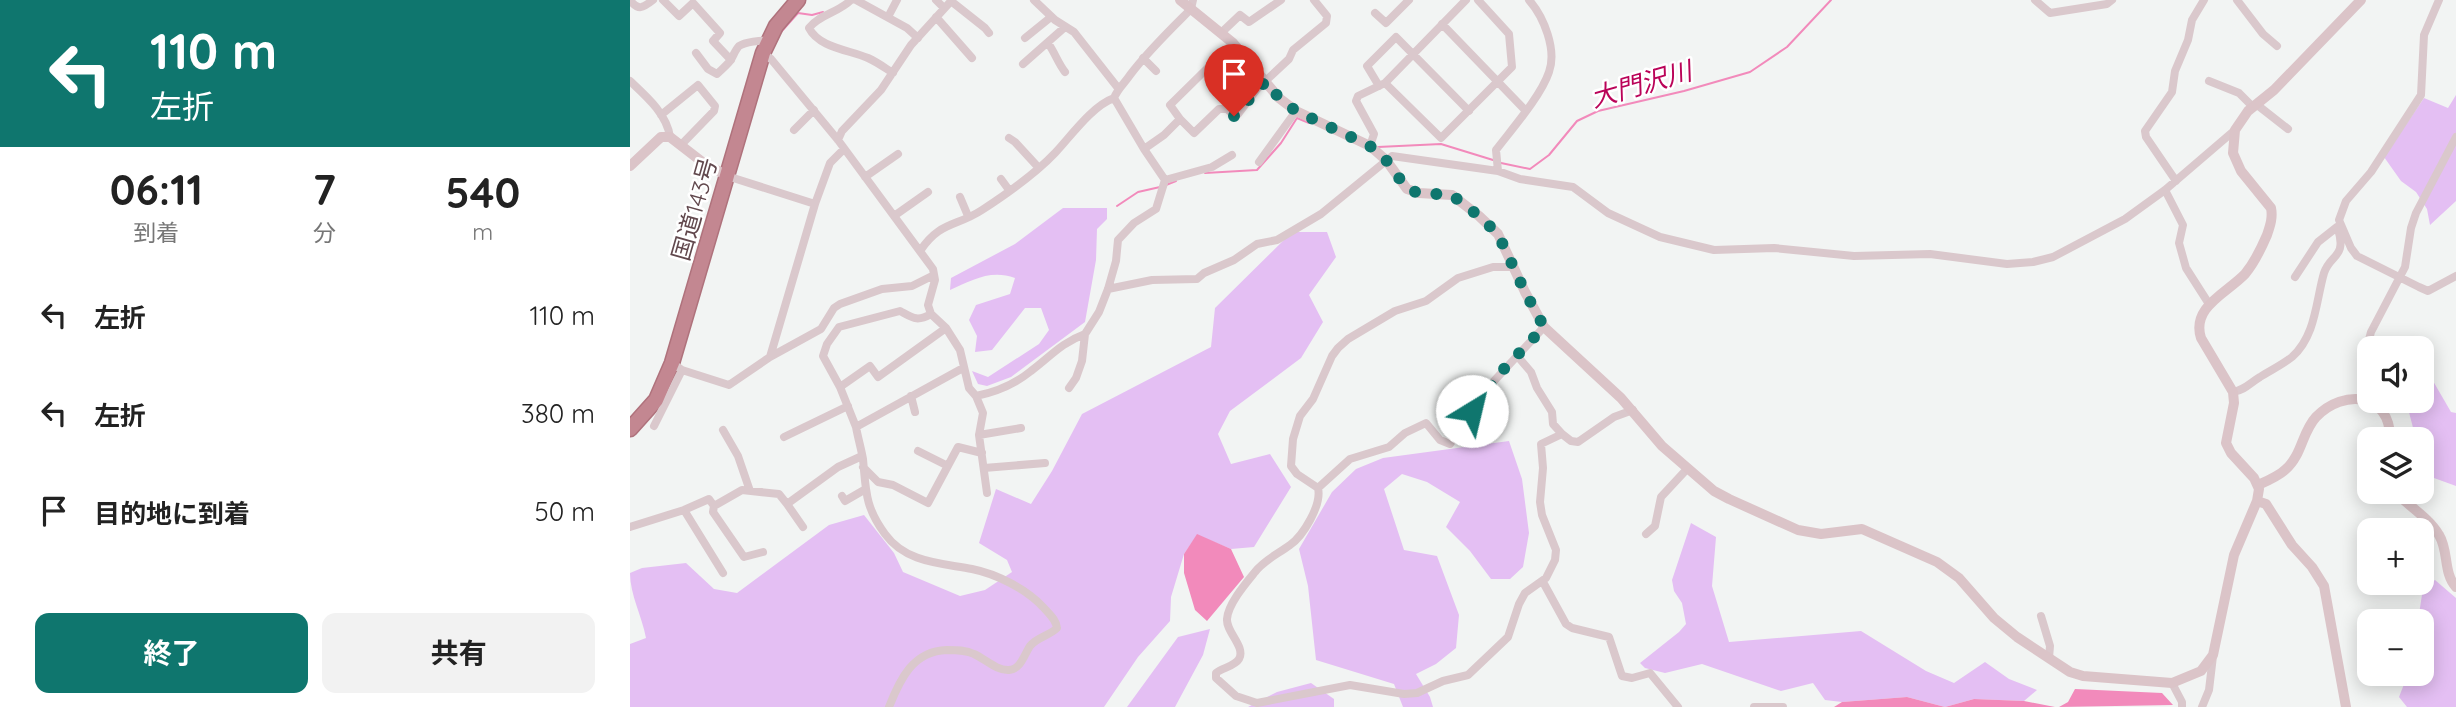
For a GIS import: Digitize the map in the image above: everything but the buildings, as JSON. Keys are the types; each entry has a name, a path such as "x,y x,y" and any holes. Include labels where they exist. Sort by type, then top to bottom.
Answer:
{"highway":[{"name":"国道143号","path":"630,429 656,400 677,367 727,176 765,47 794,1"}],"street":[{"path":"630,0 639,8 653,0"},
{"path":"663,0 678,16 693,3 720,33 713,41 731,61"},
{"path":"893,73 869,58 818,40 809,29 816,20 839,10 853,0 907,28 918,38"},
{"path":"888,17 897,0"},
{"path":"936,0 944,8"},
{"path":"838,140 842,131 881,90 918,38 952,0 989,33"},
{"path":"1034,0 1051,17 1074,32 1118,88"},
{"path":"1180,0 1192,4 1233,43 1279,98 1296,111 1370,146 1386,160 1407,189 1419,193 1452,195 1498,234 1544,327 1633,410 1662,446 1703,483 1729,499 1798,530 1821,534 1862,529 1937,562 1959,578 1994,618 2070,672 2083,676 2172,683 2201,671 2213,655"},
{"path":"1221,33 1240,15 1249,22 1281,0"},
{"path":"1233,43 1170,105 1194,132 1219,109 1227,109 1234,116 1289,58 1293,50 1326,23 1327,16 1314,0"},
{"path":"1376,13 1386,23 1409,0"},
{"path":"1370,146 1374,134 1356,101 1358,96 1382,84 1466,0"},
{"path":"1469,111 1396,37 1367,66 1382,84 1441,138 1469,111 1499,82 1512,67 1509,34 1478,0"},
{"path":"1497,163 1496,150 1550,70 1548,38 1535,7 1529,0"},
{"path":"2035,0 2050,13 2107,4 2112,0"},
{"path":"2176,181 2146,137 2145,131 2172,92 2175,71 2188,40 2192,20 2204,0"},
{"path":"2237,0 2263,34 2277,46"},
{"path":"2202,707 2209,690 2213,655 2234,555 2257,502 2258,485 2226,443 2234,403 2232,392 2198,329 2203,312 2209,304 2243,275 2255,260 2271,224 2272,215 2268,202 2241,171 2233,152 2235,130 2239,120 2292,72 2361,0"},
{"path":"2295,277 2318,242 2338,224 2346,201 2371,172 2421,95 2424,34 2439,0"},
{"path":"920,251 931,235 950,223 979,212 1054,153 1097,108 1114,98 1118,88 1192,4"},
{"path":"1025,38 1051,17"},
{"path":"936,18 972,58"},
{"path":"1443,24 1525,110"},
{"path":"1023,64 1065,27"},
{"path":"696,53 708,69 717,74 731,61 737,48 760,40 771,59 838,140 933,269 935,280 928,305 931,314 946,328 960,350 969,388 976,396 983,413 979,435 986,493"},
{"path":"1048,43 1065,72"},
{"path":"1143,58 1156,71"},
{"path":"630,81 660,115 669,129 670,137"},
{"path":"2209,81 2239,93 2288,128"},
{"path":"660,115 698,85 715,106 714,111 681,145"},
{"path":"1114,98 1143,149 1165,180"},
{"path":"794,130 814,110"},
{"path":"1259,162 1296,111"},
{"path":"1143,149 1164,135 1180,119"},
{"path":"1108,289 1152,280 1197,279 1203,273 1234,260 1258,244 1277,240 1301,227 1392,156 1497,163 1520,179 1573,187 1608,213 1660,237 1714,250 1774,248 1854,256 1930,254 2007,264 2033,262 2053,257 2125,219 2165,190 2235,130"},
{"path":"630,166 660,137 670,137 701,161 727,176 815,204"},
{"path":"2370,336 2405,267 2416,213 2456,137"},
{"path":"1009,138 1038,167"},
{"path":"770,357 815,204 830,163 844,149"},
{"path":"865,177 898,154"},
{"path":"1165,180 1212,167 1232,155"},
{"path":"1001,179 1009,190"},
{"path":"1069,388 1082,361 1085,334 1099,312 1108,289 1116,261 1118,240 1134,223 1156,209 1165,180"},
{"path":"2165,190 2183,225 2179,243 2186,268 2209,304"},
{"path":"894,216 928,192"},
{"path":"961,197 968,216"},
{"path":"2338,224 2357,256 2428,291 2456,275"},
{"path":"2232,392 2243,390 2280,366 2295,355 2303,343 2317,311 2325,272 2339,250 2341,239 2338,224"},
{"path":"1514,267 1493,267 1458,278 1426,301 1395,311 1348,339 1338,348 1313,399 1300,416 1293,439 1291,466 1297,474 1318,488 1316,505 1298,539 1256,570 1231,607 1227,619 1241,651 1240,659 1216,673 1216,678 1229,691 1247,701 1257,703 1350,685 1404,694 1417,693 1443,681 1468,675 1508,637 1525,593 1543,582 1555,560 1556,550 1540,502 1543,468 1541,444 1562,434"},
{"path":"654,426 677,367 729,385 770,357 813,335 840,304 882,289 912,286 934,275"},
{"path":"889,707 901,678 914,662 923,656 943,650 967,651 1008,670 1020,664 1036,640 1055,632 1057,625 1033,597 1013,585 974,570 933,563 900,549 887,537 867,505 856,427 840,387 823,356 827,344 839,327 900,311 910,318 922,320 931,314"},
{"path":"829,316 839,327"},
{"path":"1318,488 1350,459 1389,447 1405,433 1426,423 1440,440 1450,444 1482,394 1544,327"},
{"path":"840,387 870,366 878,377 946,328"},
{"path":"976,396 1004,388 1031,371 1070,340 1085,334"},
{"path":"1518,357 1531,372 1537,388 1552,412 1553,424 1571,441 1578,442 1614,417 1633,410"},
{"path":"856,427 963,368"},
{"path":"911,396 915,412"},
{"path":"2258,485 2288,468 2307,428 2320,413 2337,403 2357,400"},
{"path":"784,437 848,406"},
{"path":"979,435 1021,428"},
{"path":"723,430 738,456 750,491"},
{"path":"863,467 878,482 893,485 928,503 958,447 982,453"},
{"path":"918,451 948,466"},
{"path":"787,504 838,467 862,456"},
{"path":"984,468 1045,463"},
{"path":"1646,534 1656,526 1661,498 1687,469"},
{"path":"714,506 742,490 779,494 803,527"},
{"path":"842,496 845,501 864,490"},
{"path":"630,527 709,499 714,506 713,512 744,557 763,552"},
{"path":"2257,502 2266,504 2281,529 2324,586 2346,707"},
{"path":"2408,504 2439,533 2449,577 2456,587"},
{"path":"684,510 723,573"},
{"path":"1543,582 1566,624 1609,637 1622,677 1632,678 1650,673 1678,707"},
{"path":"2041,616 2050,646 2049,658"},
{"path":"2172,683 2182,707"},
{"path":"1754,707 1783,707"}],"shaded area":[{"path":"2456,95 2456,201 2430,225 2427,209 2416,192 2401,181 2384,157 2424,98 2448,108"},
{"path":"1063,208 1107,208 1107,219 1097,229 1096,260 1085,322 1011,377 987,386 978,384 972,371 988,377 1039,344 1049,330 1041,308 1025,308 992,350 975,352 977,336 969,320 976,305 1010,294 1015,278 990,275 950,290 951,278 1015,244"},
{"path":"1292,232 1327,232 1336,257 1309,295 1323,322 1301,358 1230,411 1218,434 1231,464 1270,454 1291,487 1254,547 1231,549 1197,535 1184,554 1171,597 1170,621 1138,657 1104,707 630,707 630,644 646,638 630,573 642,568 686,563 714,589 737,593 829,525 864,515 894,553 903,572 960,596 985,590 1012,572 1007,560 979,543 996,489 1031,504 1082,414 1211,347 1215,308"},
{"path":"2434,383 2451,412 2456,413 2456,486 2434,478 2434,427 2413,427 2409,413 2434,413"},
{"path":"1509,441 1522,479 1529,533 1523,567 1510,579 1491,579 1470,551 1446,527 1460,502 1427,482 1402,474 1384,489 1404,550 1437,556 1459,615 1456,648 1436,664 1416,674 1433,707 1403,707 1394,684 1316,660 1308,586 1299,549 1332,492 1356,469 1383,458"},
{"path":"1691,523 1716,537 1712,586 1729,642 1861,631 1926,671 1954,683 1985,662 2009,679 2037,690 2024,701 1974,699 1945,707 1907,697 1842,702 1825,700 1813,683 1781,691 1702,664 1665,673 1645,668 1640,663 1686,624 1682,603 1674,591 1672,580"},
{"path":"1197,534 1231,549 1244,577 1207,621 1195,610 1184,573 1184,554"},
{"path":"2434,581 2456,598 2456,707 2407,707 2399,697 2403,686 2434,686 2434,609 2420,609 2422,595 2434,595"},
{"path":"1210,629 1203,655 1175,707 1127,707 1178,637"},
{"path":"1311,683 1334,699 1334,707 1248,707 1277,692"},
{"path":"2075,689 2162,693 2173,705 2059,707 2068,702"},
{"path":"1907,697 1945,707 1834,707 1842,702"},
{"path":"1974,699 2024,701 2055,707 1945,707"}],"waterway":[{"name":"大門沢川","path":"1501,163 1530,169 1549,155 1577,121 1598,111 1750,72 1787,47 1831,0"},
{"path":"781,32 798,13 812,15 823,12"},
{"name":"大門沢川","path":"1205,173 1257,170 1281,143 1297,118 1309,123"},
{"name":"大門沢川","path":"1378,147 1441,144 1493,160"},
{"name":"大門沢川","path":"1166,185 1176,181"},
{"name":"大門沢川","path":"1117,206 1138,192 1160,187"}],"route":[{"path":"1234,116 1266,81 1279,98 1296,111 1370,146 1386,160 1407,189 1419,193 1452,195 1498,234 1544,327 1482,394 1472,411"}]}
